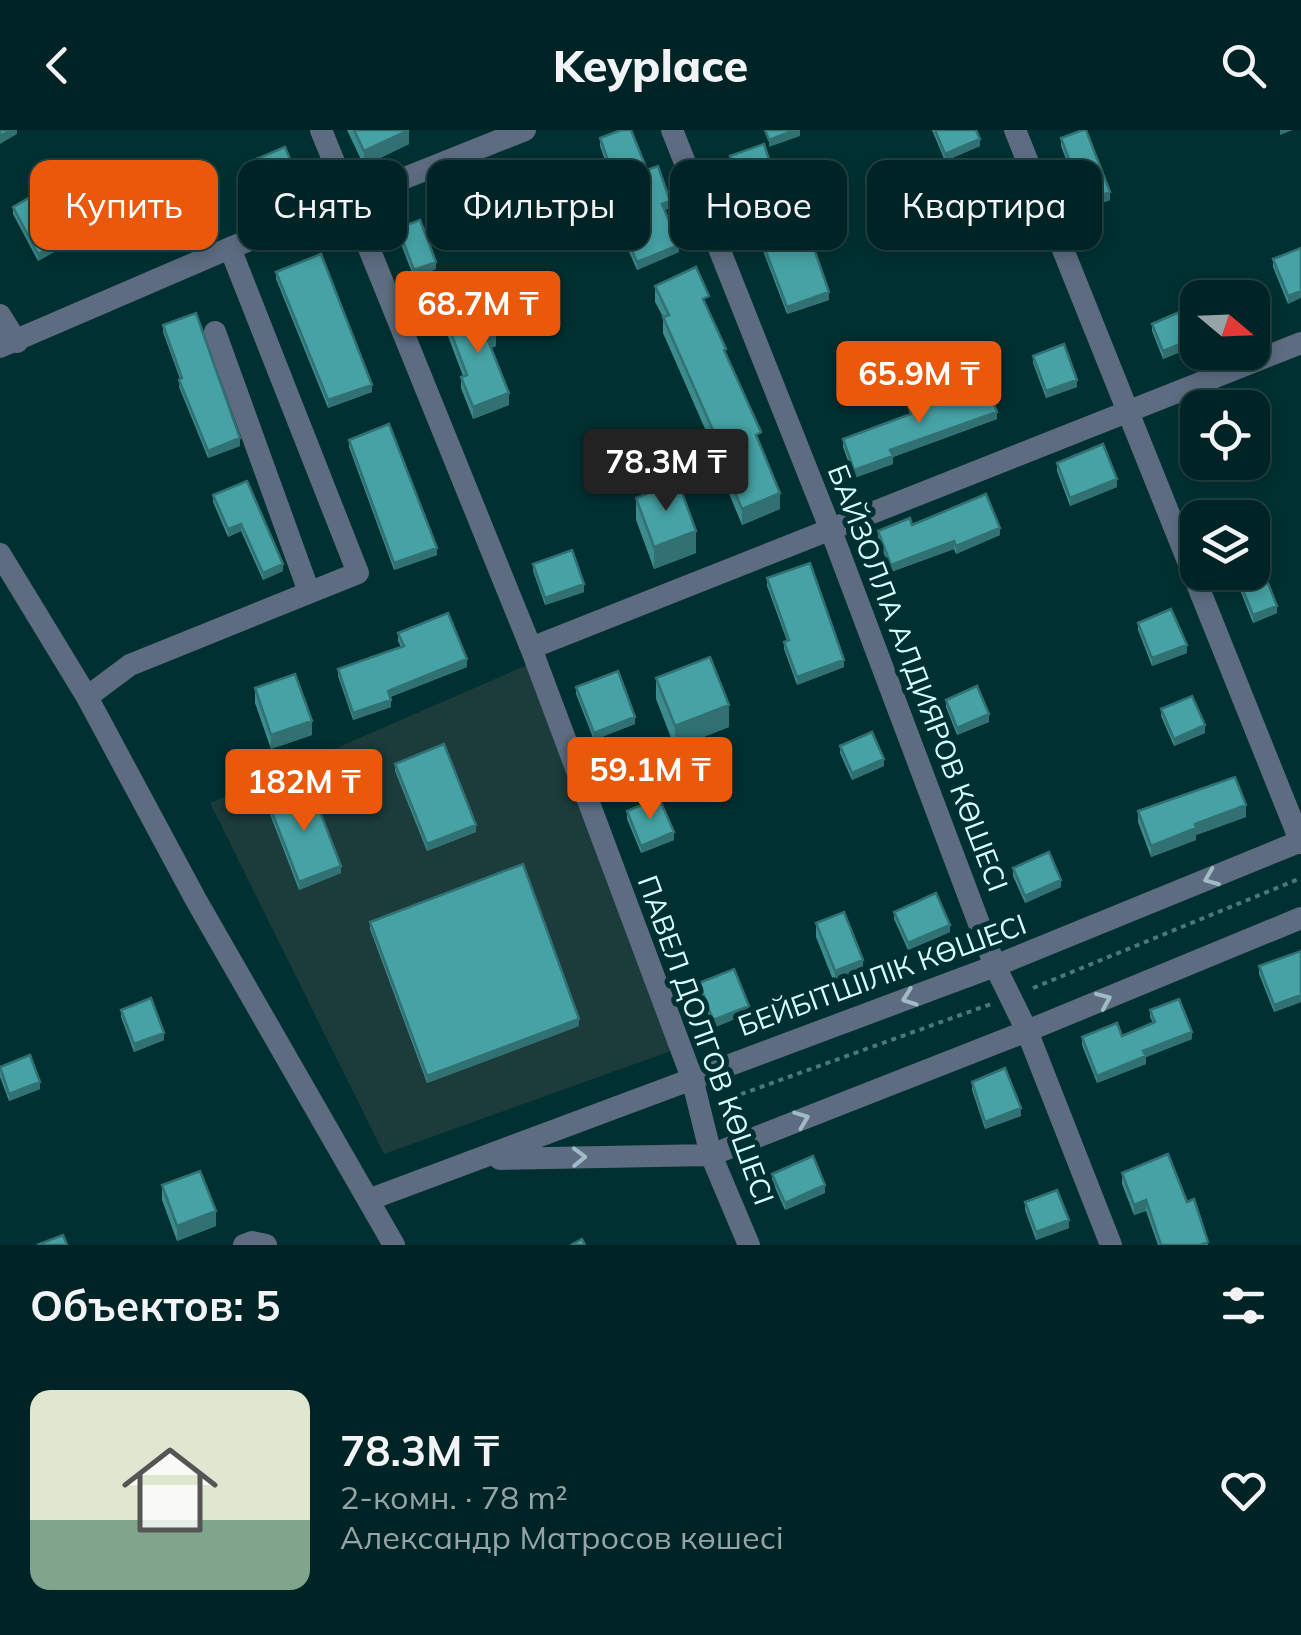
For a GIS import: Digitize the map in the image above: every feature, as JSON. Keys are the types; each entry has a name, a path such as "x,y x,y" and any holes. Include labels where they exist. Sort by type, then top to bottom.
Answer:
{"street":[{"name":"ПАВЕЛ ДОЛГОВ КӨШЕСІ","path":"321,130 333,160"},
{"path":"407,177 526,130"},
{"name":"БАЙЗОЛЛА АЛДИЯРОВ КӨШЕСІ","path":"672,130 830,528 996,966 1027,1031 1111,1245"},
{"path":"1014,130 1301,842"},
{"path":"0,315 8,345 238,245"},
{"path":"87,697 130,665 358,572 230,248"},
{"name":"ПАВЕЛ ДОЛГОВ КӨШЕСІ","path":"370,250 531,648 692,1078 711,1155 748,1245"},
{"path":"215,332 309,592"},
{"path":"531,648 1301,342"},
{"path":"0,554 87,697 196,900 394,1245"},
{"name":"БЕЙБІТШІЛІК КӨШЕСІ","path":"368,1200 996,966 1301,842"},
{"name":"БЕЙБІТШІЛІК КӨШЕСІ","path":"481,1159 711,1155 1301,918"},
{"path":"244,1245 266,1245"}],"shaded area":[{"path":"527,665 671,1051 384,1154 210,803"}],"building":[{"path":"354,130 409,130 364,151"},
{"path":"631,130 643,160 608,160 600,138"},
{"path":"765,130 795,130 769,140"},
{"path":"935,130 976,130 980,139 945,154"},
{"path":"1086,130 1098,160 1069,160 1061,138"},
{"path":"764,144 769,160 732,160 730,156"},
{"path":"285,147 290,160 254,160"},
{"path":"658,166 670,201 662,204 670,223 670,249 637,262 632,250 650,250 650,169"},
{"path":"1102,171 1110,192 1102,195"},
{"path":"30,197 30,239 13,207"},
{"path":"420,220 427,250 431,250 436,262 414,270 406,250 407,225"},
{"path":"1301,248 1301,291 1288,296 1273,259"},
{"path":"765,250 814,250 829,292 787,307"},
{"path":"321,254 372,385 328,400 276,272"},
{"path":"696,267 709,296 703,299 761,432 756,435 780,493 742,509 723,464 727,462 663,317 669,315 655,286"},
{"path":"485,305 496,335 487,338 509,393 473,407 461,377 467,375 446,320"},
{"path":"1180,312 1180,344 1163,351 1152,324"},
{"path":"196,313 240,438 208,451 179,380 182,378 163,325"},
{"path":"1064,344 1077,380 1046,391 1033,356"},
{"path":"986,384 997,412 890,450 893,456 854,470 843,439 911,414 909,408 938,397 940,402"},
{"path":"389,424 437,548 394,563 349,440"},
{"path":"1103,444 1117,479 1070,498 1057,463"},
{"path":"247,481 283,564 263,573 241,524 228,529 213,495"},
{"path":"678,482 696,531 654,547 636,498"},
{"path":"986,494 1000,528 891,565 878,531 910,518 912,525"},
{"path":"572,550 584,584 545,598 533,564"},
{"path":"810,563 844,660 797,677 784,642 789,640 767,578"},
{"path":"1270,588 1277,606 1253,615 1243,590"},
{"path":"1171,609 1187,645 1152,658 1138,623"},
{"path":"448,613 467,659 388,691 391,700 353,713 338,669 404,646 398,633"},
{"path":"710,657 729,705 675,726 656,678"},
{"path":"618,671 635,717 594,733 576,687"},
{"path":"295,674 312,721 271,735 255,688"},
{"path":"977,686 989,714 957,728 946,700"},
{"path":"1192,696 1205,725 1174,739 1161,709"},
{"path":"872,732 884,759 852,773 840,746"},
{"path":"444,744 476,825 427,844 395,764"},
{"path":"1235,777 1246,805 1151,846 1138,811"},
{"path":"310,786 341,866 299,882 268,802"},
{"path":"659,798 674,832 641,846 627,811"},
{"path":"1049,852 1061,880 1025,896 1013,868"},
{"path":"523,864 579,1019 427,1076 370,922"},
{"path":"936,893 950,925 908,943 894,912"},
{"path":"844,912 863,960 835,971 816,923"},
{"path":"1301,951 1301,995 1274,1005 1259,966"},
{"path":"734,969 749,1006 713,1020 699,983"},
{"path":"151,998 164,1033 134,1044 121,1010"},
{"path":"1179,999 1192,1032 1143,1051 1146,1056 1097,1076 1082,1037 1117,1023 1122,1036 1155,1022 1150,1010"},
{"path":"30,1055 40,1082 9,1094 0,1067"},
{"path":"1005,1068 1021,1108 985,1122 972,1082"},
{"path":"1168,1154 1187,1202 1194,1199 1208,1242 1201,1245 1161,1245 1146,1200 1134,1205 1122,1173"},
{"path":"813,1156 825,1185 785,1203 772,1174"},
{"path":"200,1171 216,1211 177,1226 162,1185"},
{"path":"1057,1190 1069,1220 1036,1232 1025,1202"},
{"path":"63,1235 67,1245 37,1245"}]}
